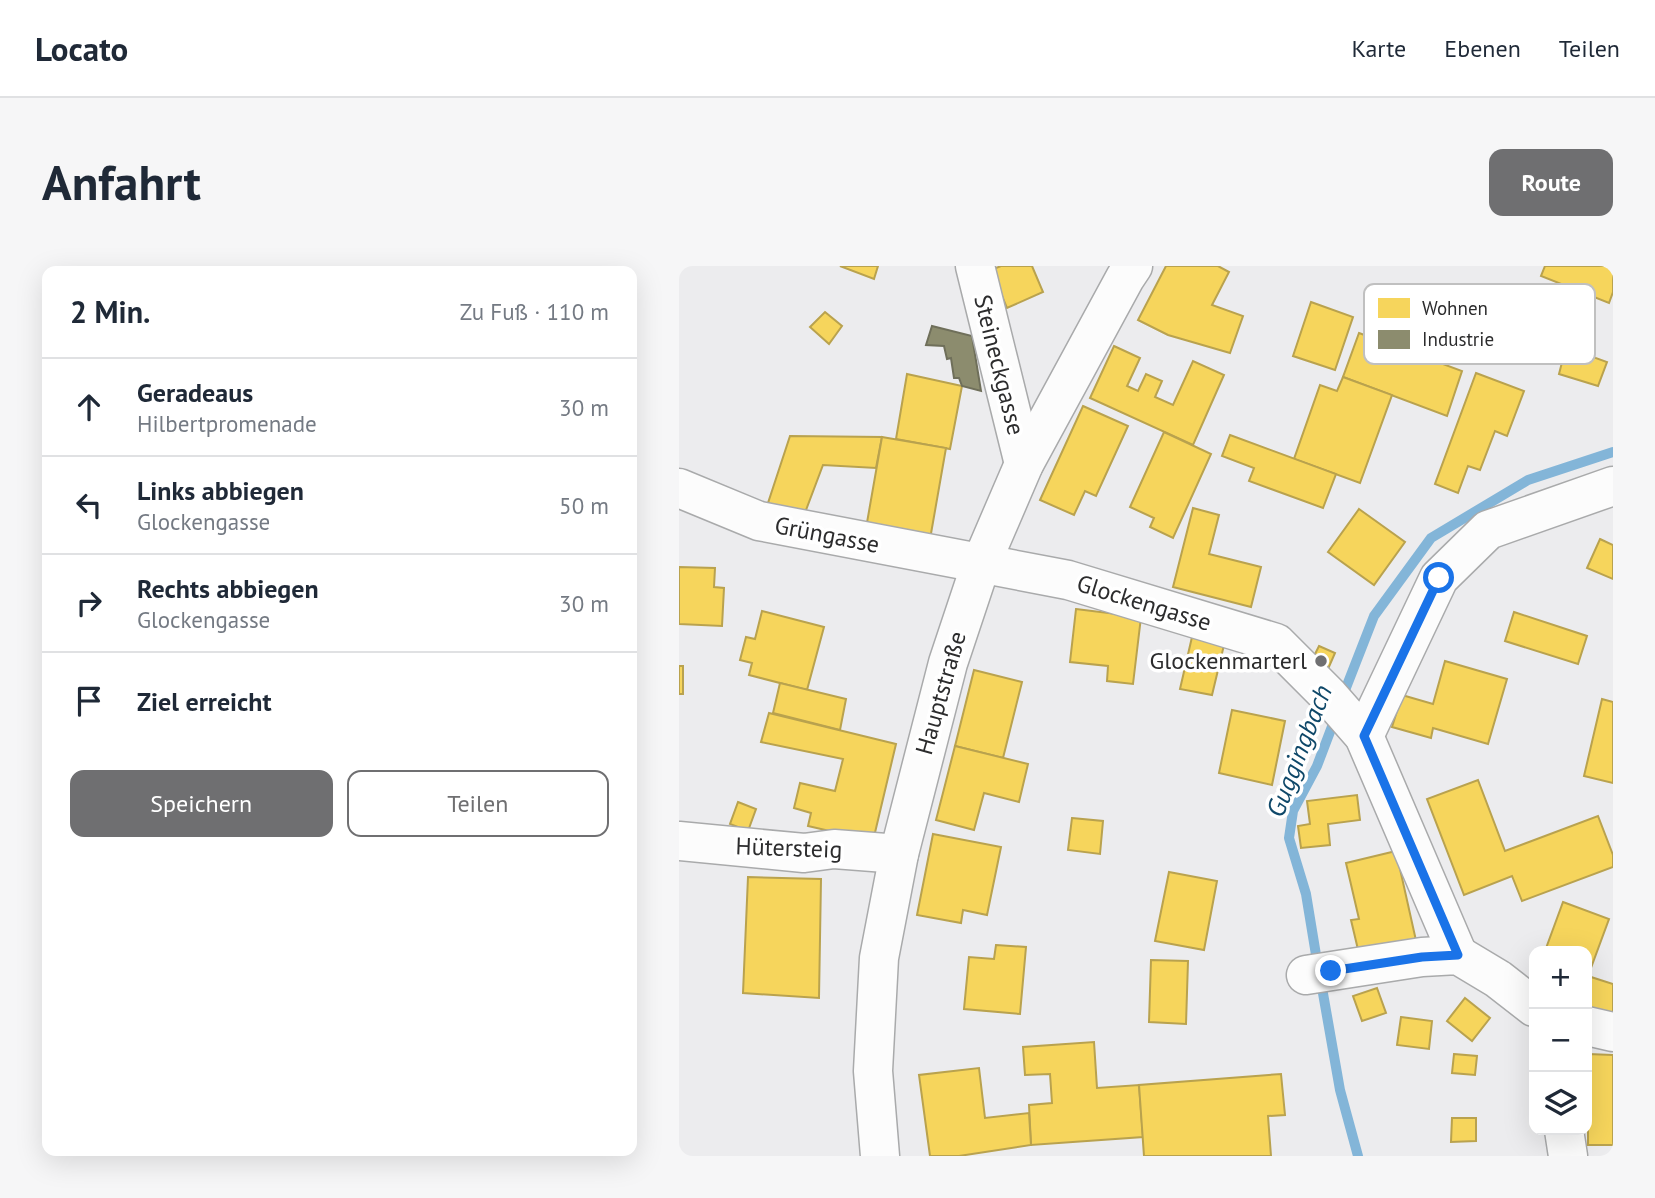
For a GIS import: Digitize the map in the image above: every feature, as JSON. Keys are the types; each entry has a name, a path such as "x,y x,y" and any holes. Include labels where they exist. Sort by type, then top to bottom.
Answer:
{"street":[{"name":"Steineckgasse","path":"975,266 1024,464"},
{"name":"Hauptstraße","path":"877,1155 873,1071 879,958 899,854 948,663 981,565 1024,464 1133,266"},
{"path":"1348,718 1439,578 1488,530 1613,486"},
{"name":"Grüngasse","path":"679,488 759,522 981,565"},
{"name":"Glockengasse","path":"981,565 1068,580 1276,643 1348,718 1458,955"},
{"name":"Hütersteig","path":"679,841 804,853 834,849 899,854"},
{"path":"1316,973 1422,957 1458,955 1498,979 1529,1003"},
{"path":"1592,1027 1613,1032"},
{"path":"1565,1135 1568,1156"}],"building: Wohnen":[{"path":"840,266 878,266 874,279"},
{"path":"1001,266 1032,266 1043,292 1007,308 991,270"},
{"path":"1166,266 1218,266 1229,272 1212,305 1243,316 1230,353 1168,335 1138,320"},
{"path":"1545,266 1613,266 1613,292 1609,303 1595,297 1595,284 1561,284 1541,276"},
{"path":"1311,302 1353,317 1335,370 1293,356"},
{"path":"825,312 842,326 829,344 810,327"},
{"path":"1359,333 1364,335 1364,364 1443,364 1462,371 1447,416 1343,377"},
{"path":"1114,346 1140,358 1127,386 1138,391 1146,374 1162,381 1155,397 1173,405 1193,361 1224,375 1193,445 1090,398"},
{"path":"1595,358 1607,362 1598,386 1559,374 1562,364 1595,364"},
{"path":"1476,373 1524,391 1507,436 1495,431 1480,470 1468,466 1458,493 1435,484"},
{"path":"907,374 962,386 950,449 896,439"},
{"path":"1343,377 1392,395 1360,483 1294,459 1320,385 1337,391"},
{"path":"1083,406 1128,426 1096,496 1085,491 1074,515 1040,500"},
{"path":"1164,432 1211,454 1173,538 1150,527 1154,518 1130,507"},
{"path":"1230,435 1336,474 1323,508 1249,481 1254,468 1222,456"},
{"path":"790,436 882,437 876,468 823,465 803,518 768,503"},
{"path":"882,437 946,448 929,545 865,534"},
{"path":"1193,508 1219,515 1209,554 1261,567 1251,607 1173,587"},
{"path":"1359,509 1405,542 1374,585 1328,552"},
{"path":"1600,539 1613,545 1613,579 1587,568"},
{"path":"679,567 715,568 714,587 724,588 722,626 679,624"},
{"path":"1076,609 1141,617 1133,684 1107,681 1108,666 1070,662"},
{"path":"762,611 824,627 807,690 749,675 752,663 740,660 746,637 755,639"},
{"path":"1514,612 1587,636 1578,664 1505,641"},
{"path":"1192,637 1224,645 1212,695 1180,689"},
{"name":"Glockenmarterl","path":"1319,646 1335,653 1325,676 1308,668"},
{"path":"1445,661 1507,679 1488,744 1433,728 1431,738 1392,727 1402,695 1433,704"},
{"path":"679,666 683,666 683,694 679,694"},
{"path":"974,670 1022,682 1003,758 955,746"},
{"path":"780,683 846,699 840,730 773,713"},
{"path":"1602,699 1613,702 1613,783 1584,776"},
{"path":"1232,710 1285,721 1272,785 1219,773"},
{"path":"769,713 896,744 873,841 808,826 811,813 794,808 800,783 835,791 843,759 761,742"},
{"path":"955,746 1028,764 1019,802 984,793 974,830 936,820"},
{"path":"1478,780 1505,851 1598,816 1613,855 1613,867 1522,901 1512,876 1464,895 1427,799"},
{"path":"1357,795 1360,820 1328,824 1330,845 1301,848 1298,826 1310,824 1307,801"},
{"path":"738,802 756,809 748,831 730,824"},
{"path":"1072,818 1103,821 1100,854 1068,850"},
{"path":"933,834 1001,847 987,915 963,910 961,923 917,915"},
{"path":"1396,851 1417,945 1360,958 1351,920 1359,919 1346,863"},
{"path":"1169,872 1217,881 1204,950 1155,941"},
{"path":"748,877 821,879 819,998 743,993"},
{"path":"1563,902 1609,919 1592,965 1592,946 1547,946"},
{"path":"996,945 1026,947 1020,1014 964,1009 969,957 994,959"},
{"path":"1151,960 1188,961 1186,1024 1149,1022"},
{"path":"1592,977 1613,984 1613,1021 1592,1014"},
{"path":"1377,988 1386,1013 1362,1021 1353,996"},
{"path":"1465,998 1490,1018 1472,1041 1447,1021"},
{"path":"1401,1017 1432,1021 1429,1049 1397,1045"},
{"path":"1094,1042 1097,1088 1139,1085 1143,1137 1031,1145 1029,1105 1052,1103 1050,1074 1025,1075 1023,1047"},
{"path":"1454,1054 1477,1056 1475,1075 1452,1073"},
{"path":"1592,1054 1613,1055 1613,1145 1588,1145 1588,1135 1592,1135"},
{"path":"979,1068 985,1118 1029,1113 1031,1145 959,1156 930,1156 919,1075"},
{"path":"1281,1074 1285,1115 1268,1116 1271,1156 1144,1156 1139,1085"},
{"path":"1452,1118 1476,1118 1476,1141 1451,1142"}],"building: Industrie":[{"path":"932,326 972,336 981,391 962,386 959,378 954,378 951,358 947,359 944,346 926,345"}],"waterway":[{"name":"Guggingbach","path":"1342,698 1374,616 1431,538 1528,480 1613,452"},
{"name":"Guggingbach","path":"1318,967 1306,894 1289,838 1293,811 1317,766 1336,716"},
{"name":"Guggingbach","path":"1321,982 1340,1090 1358,1156"}],"place":[{"name":"Glockenmarterl","path":"1321,661"}],"route":[{"path":"1331,971 1422,957 1458,955 1364,736 1439,578"}]}
